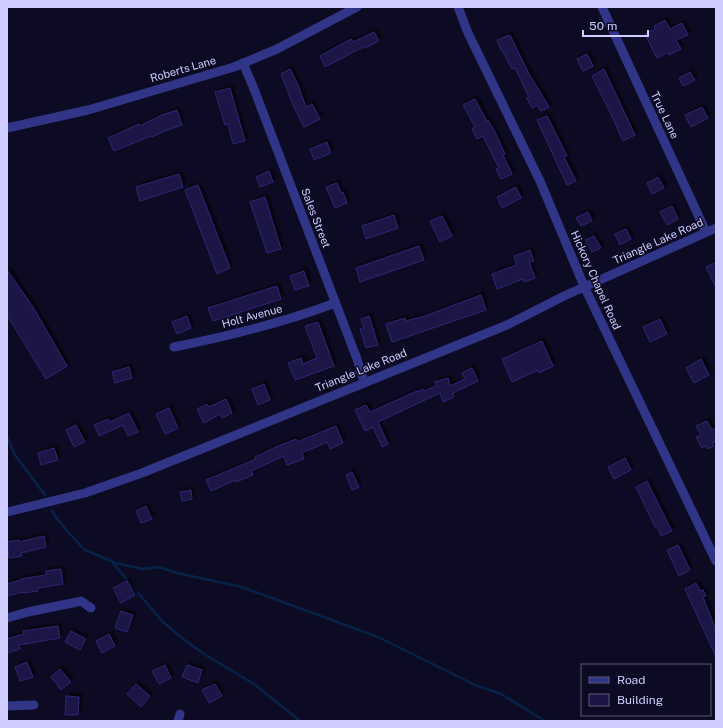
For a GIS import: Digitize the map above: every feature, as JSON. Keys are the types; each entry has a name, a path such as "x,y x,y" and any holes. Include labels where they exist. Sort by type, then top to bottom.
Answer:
{"street":[{"name":"Roberts Lane","path":"7,128 88,110 234,67 277,49 356,7"},
{"name":"Hickory Chapel Road","path":"458,7 468,33 540,181 584,286 716,561"},
{"name":"True Lane","path":"602,7 706,232"},
{"name":"Sales Street","path":"243,63 364,382"},
{"name":"Triangle Lake Road","path":"7,512 85,493 142,473 507,325 584,286 716,228"},
{"name":"Holt Avenue","path":"174,347 247,331 335,303"},
{"path":"7,618 81,601 90,608"},
{"path":"7,706 34,705"}],"building":[{"path":"665,20 670,29 682,23 688,35 676,40 681,49 669,55 668,52 657,58 645,34 655,29 654,26"},
{"path":"374,32 379,41 365,48 365,46 325,67 320,56 351,39 353,42"},
{"path":"510,35 528,72 549,107 541,111 537,105 532,108 527,98 529,97 515,68 512,69 501,50 497,40"},
{"path":"587,54 593,66 583,71 577,59"},
{"path":"290,69 306,107 312,104 320,119 304,127 293,105 281,74"},
{"path":"604,69 635,135 623,141 592,76"},
{"path":"690,72 695,80 683,86 679,78"},
{"path":"230,88 245,141 233,144 228,124 225,125 215,92"},
{"path":"475,99 487,121 488,120 494,130 512,174 501,179 496,169 499,168 483,136 477,139 472,129 475,127 463,105"},
{"path":"702,107 708,118 691,127 685,115"},
{"path":"177,110 182,125 114,151 108,138 139,124 140,126 162,115"},
{"path":"547,116 567,156 564,157 576,181 567,185 537,120"},
{"path":"327,142 331,153 314,160 310,149"},
{"path":"269,171 273,182 260,187 256,177"},
{"path":"179,174 183,187 140,201 136,187"},
{"path":"658,177 664,188 652,194 647,183"},
{"path":"337,183 341,193 343,192 347,203 335,208 326,187"},
{"path":"198,185 230,268 217,274 185,190"},
{"path":"516,187 521,198 502,208 497,197"},
{"path":"265,197 281,249 267,253 250,202"},
{"path":"672,206 678,219 667,225 660,212"},
{"path":"588,212 592,221 581,226 576,218"},
{"path":"394,215 398,228 366,239 362,226"},
{"path":"442,216 452,236 440,242 430,221"},
{"path":"626,229 631,239 620,245 615,234"},
{"path":"594,236 601,248 592,252 585,240"},
{"path":"419,246 424,260 360,282 356,268"},
{"path":"530,250 534,261 529,262 535,278 524,282 523,279 497,289 492,274 517,265 514,256"},
{"path":"716,262 716,288 706,267"},
{"path":"7,270 33,307 67,366 46,379 7,315"},
{"path":"304,271 309,286 295,290 290,276"},
{"path":"277,286 281,299 213,321 208,308"},
{"path":"481,295 486,310 392,342 386,324 405,318 406,321 425,316"},
{"path":"187,316 191,328 177,334 172,322"},
{"path":"369,316 378,345 366,348 360,329 364,328 361,319"},
{"path":"660,319 667,334 650,342 643,327"},
{"path":"318,322 334,366 295,380 288,363 301,358 303,364 317,358 305,326"},
{"path":"542,341 553,366 539,373 538,370 512,382 502,359"},
{"path":"701,359 709,375 694,383 686,368"},
{"path":"129,367 132,378 115,383 112,372"},
{"path":"472,368 478,381 453,393 454,397 443,402 440,393 378,422 388,444 382,447 373,427 365,431 355,410 366,405 370,412 417,391 423,389 424,391 436,386 435,382 448,378 450,386 465,379 462,373"},
{"path":"264,384 270,400 258,405 252,389"},
{"path":"226,399 232,413 222,418 220,414 204,423 197,409 207,404 209,407"},
{"path":"169,408 178,428 165,434 156,414"},
{"path":"129,413 138,432 128,436 123,425 99,436 94,425 108,419 110,422"},
{"path":"707,421 712,430 716,428 716,441 712,443 714,446 708,449 707,446 702,448 696,437 701,435 696,426"},
{"path":"76,425 85,442 74,447 66,430"},
{"path":"336,426 343,443 330,449 327,442 302,453 304,459 287,465 284,456 251,471 253,475 236,482 235,480 211,491 206,480 256,459 255,457 276,447 296,439 297,442"},
{"path":"54,448 58,460 41,465 38,453"},
{"path":"625,458 631,470 614,479 608,467"},
{"path":"352,472 359,487 352,490 346,475"},
{"path":"647,481 672,531 661,536 657,526 655,527 636,487"},
{"path":"191,490 192,499 182,501 180,492"},
{"path":"146,506 152,519 141,523 136,511"},
{"path":"44,536 46,547 21,553 22,556 9,558 7,542 19,540 19,542"},
{"path":"678,545 690,570 679,576 667,550"},
{"path":"61,569 63,584 38,588 38,591 23,592 7,596 7,584 21,579 46,575 46,571"},
{"path":"127,581 135,595 121,603 113,588"},
{"path":"696,583 700,591 703,590 706,596 703,597 716,630 716,657 685,589"},
{"path":"121,611 133,615 127,632 115,628"},
{"path":"58,626 60,638 19,645 20,649 7,653 7,639 24,634 23,631"},
{"path":"71,631 86,639 80,650 65,642"},
{"path":"109,634 115,646 102,653 96,641"},
{"path":"27,662 33,677 20,681 15,667"},
{"path":"165,665 171,678 159,684 152,671"},
{"path":"187,665 202,670 198,683 182,677"},
{"path":"60,669 71,682 61,690 51,677"},
{"path":"136,684 150,696 141,707 127,694"},
{"path":"215,684 222,696 209,703 202,690"},
{"path":"66,696 79,697 78,715 65,715"}],"waterway":[{"path":"7,437 15,455 45,495"},
{"path":"52,510 69,533 85,550 116,563 142,569 159,567 177,573 242,587 378,637 475,685 501,694 545,721"},
{"path":"113,563 161,620 183,639 204,654 254,684 300,721"}]}
